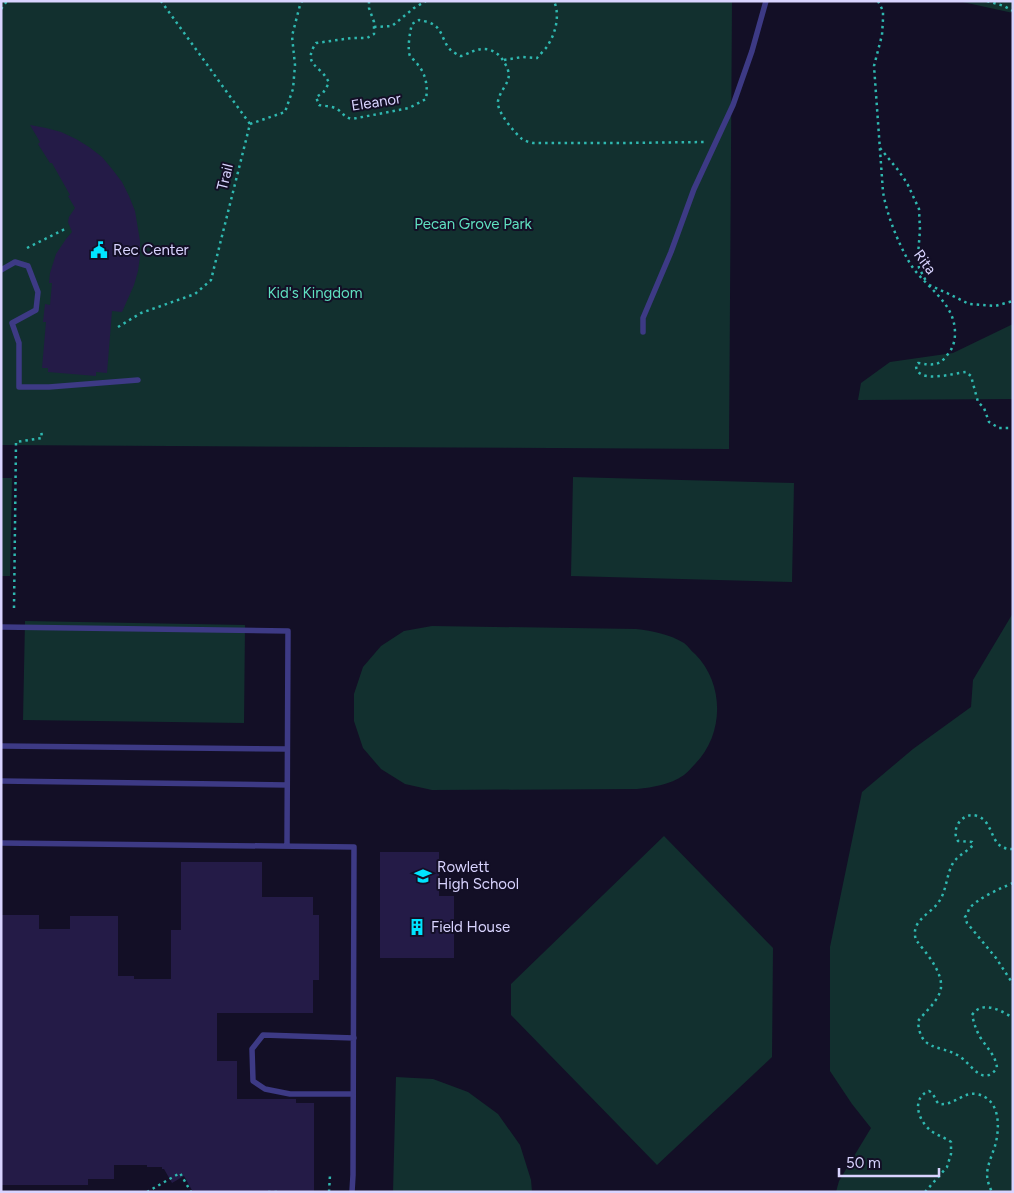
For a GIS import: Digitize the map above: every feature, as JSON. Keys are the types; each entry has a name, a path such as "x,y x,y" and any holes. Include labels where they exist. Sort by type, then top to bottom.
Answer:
{"lane":[{"path":"643,332 643,318 671,252 694,189 733,104 749,60 766,1"},
{"path":"1,270 15,262 28,266 38,292 36,310 12,323 19,343 19,387 49,387 138,380"},
{"path":"1,627 288,631 287,846"},
{"path":"1,746 287,749"},
{"path":"1,781 287,784"},
{"path":"1,843 354,847 352,1192"},
{"path":"353,1094 290,1094 266,1089 253,1081 252,1049 263,1035 354,1038"}],"path":[{"path":"1,9 7,1"},
{"path":"161,1 250,124 285,112 293,89 295,65 292,36 302,1"},
{"path":"369,1 374,27 392,26 426,1"},
{"path":"554,1 557,9 556,25 548,46 537,58 522,57 504,60 508,70 509,81 498,101 498,110 523,140 532,143 716,142"},
{"name":"Rita","path":"878,1 883,11 884,20 874,66 883,192 886,206 909,262 917,274 944,302 951,312 955,326 955,339 952,350 946,358 938,364 918,363 916,369 918,373 924,376 966,372 971,376 978,402 984,408 989,422 999,428 1013,428"},
{"path":"988,1 1013,11"},
{"name":"Eleanor","path":"374,27 374,34 366,38 316,43 310,52 311,62 329,82 323,93 316,97 319,105 332,107 338,110 345,118 352,119 409,108 426,99 428,90 426,80 409,52 412,24 419,20 434,25 448,49 459,56 473,51 490,49 504,60"},
{"name":"Trail","path":"118,327 141,312 195,294 211,280 250,124"},
{"path":"880,148 907,183 919,209 919,268 928,285 969,304 994,306 1013,301"},
{"path":"27,248 67,228"},
{"path":"14,608 16,442 42,438 41,429"},
{"path":"1013,849 1007,849 997,843 988,824 981,818 973,815 964,817 957,825 956,838 958,841 972,842 973,845 952,864 942,897 938,904 918,923 914,935 938,971 942,983 941,991 937,998 918,1021 919,1032 929,1045 959,1056 974,1071 981,1075 990,1074 998,1068 997,1063 975,1028 972,1015 976,1009 983,1007 1000,1010 1013,1018"},
{"path":"1013,883 996,890 976,903 970,908 965,917 967,923 996,958 1013,984"},
{"path":"926,1192 947,1167 952,1154 951,1142 933,1133 921,1118 918,1106 919,1100 922,1095 929,1091 933,1093 936,1102 939,1104 949,1104 971,1094 978,1094 996,1109 996,1144 987,1174 988,1185 992,1192"},
{"path":"147,1192 180,1173 191,1192"},
{"path":"329,1192 330,1175"},
{"path":"268,1192 277,1192"}],"green space":[{"name":"Pecan Grove Park","path":"1,1 732,1 729,449 1,445"},
{"path":"958,1 1013,1 1013,13"},
{"path":"1013,324 1013,399 858,400 861,383 890,362 953,353"},
{"path":"573,477 794,483 792,582 571,576"},
{"path":"1,478 12,478 10,576 1,576"},
{"path":"1013,613 1013,1192 836,1192 839,1181 871,1128 830,1071 830,947 862,792 913,749 971,707 973,680"},
{"path":"25,621 245,625 244,723 23,720"},
{"path":"432,626 636,629 673,637 684,643 695,654 705,666 712,680 716,694 717,709 716,724 711,739 705,752 684,775 667,783 637,789 432,790 405,784 381,769 363,748 354,721 354,694 363,667 381,646 404,631"},
{"path":"664,836 773,948 772,1057 657,1165 511,1015 511,984"},
{"path":"396,1077 433,1079 468,1092 498,1114 520,1145 531,1180 532,1192 393,1192"}],"building":[{"name":"Rec Center","path":"30,125 61,132 76,139 102,157 122,182 135,211 140,241 138,271 122,312 112,311 107,373 96,372 96,376 48,372 48,368 42,368 46,322 43,322 45,304 50,305 52,283 49,283 50,273 56,254 72,232 68,222 75,208 52,163 50,163 38,144 40,142"},
{"name":"Field House","path":"380,852 439,852 439,896 454,896 454,958 380,958"},
{"path":"181,862 262,862 262,897 313,897 313,915 319,915 319,980 313,980 313,1013 217,1013 217,1061 237,1061 237,1099 296,1099 296,1103 314,1103 314,1192 193,1192 184,1176 172,1183 162,1167 147,1167 147,1165 114,1165 114,1179 88,1179 88,1185 2,1185 1,915 39,915 39,929 70,929 70,916 118,916 118,976 134,976 134,979 171,979 171,930 181,930"}],"place":[{"name":"Rec Center","path":"99,250"},
{"name":"Rowlett High School","path":"423,876"},
{"name":"Field House","path":"417,927"}],"park label":[{"name":"Kid's Kingdom","path":"315,293"}]}
